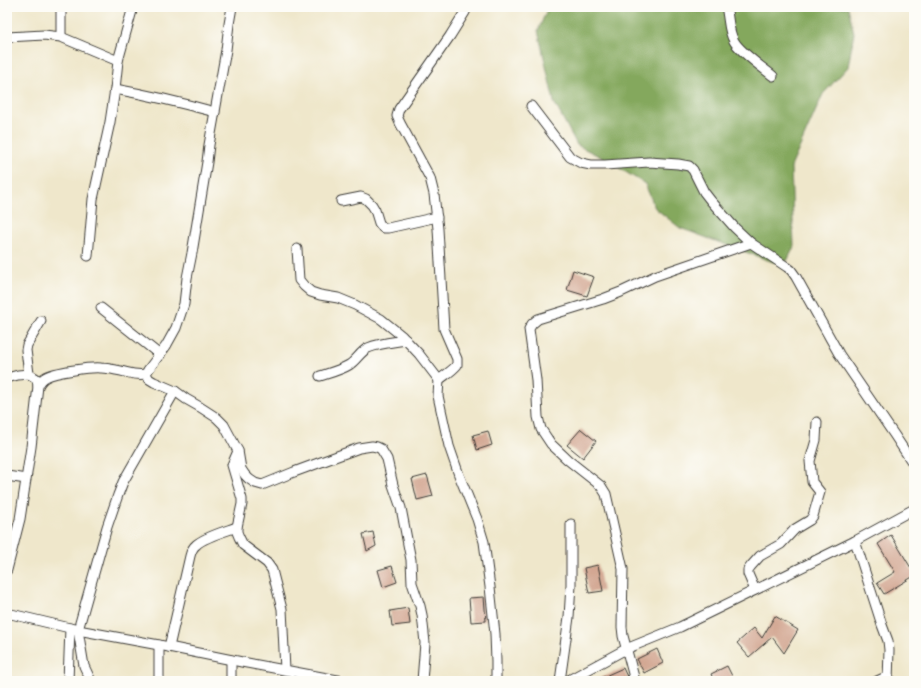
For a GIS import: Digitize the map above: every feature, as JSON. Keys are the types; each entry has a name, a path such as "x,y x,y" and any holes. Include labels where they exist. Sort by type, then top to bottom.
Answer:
{"street":[{"path":"61,7 65,39"},
{"path":"88,256 93,199 110,122 118,61 133,7"},
{"path":"146,374 166,346 176,328 184,304 187,278 226,50 228,24 232,7"},
{"path":"439,380 454,369 457,365 457,359 444,330 437,217 434,194 430,178 397,116 399,109 450,36 467,7"},
{"path":"726,7 734,41 742,50 773,76"},
{"path":"7,37 44,35 65,39 118,61"},
{"path":"115,89 175,101 215,112"},
{"path":"531,106 570,156 581,163 605,165 649,162 689,166 693,170 710,201 735,228 751,242 791,270 839,354 914,465"},
{"path":"341,201 361,197 366,199 375,210 379,223 383,228 437,217"},
{"path":"635,681 623,636 622,569 606,494 601,486 568,460 551,444 542,429 538,417 536,380 529,329 538,319 621,292 655,276 751,242"},
{"path":"297,249 299,280 304,286 311,292 338,298 381,319 406,340 439,380 438,396 449,446 477,519 484,542 495,634 496,681"},
{"path":"101,308 160,355"},
{"path":"29,374 26,350 27,345 41,321"},
{"path":"320,376 348,366 368,348 406,340"},
{"path":"38,386 40,381 53,374 90,368 115,370 138,375 146,374"},
{"path":"7,378 29,374 37,378 38,386 31,447 20,519 7,570"},
{"path":"146,374 149,379 175,391 217,418 224,425 238,451 241,469 248,479 255,483 262,485 268,484 299,470 355,450 372,446 381,449 387,459 393,485 401,508 411,560 412,583 422,615 425,643 422,681"},
{"path":"68,681 74,629 118,495 123,482 175,391"},
{"path":"755,590 748,574 748,570 751,566 760,556 781,544 795,529 810,520 815,513 820,492 812,482 810,461 816,440 817,422"},
{"path":"238,451 232,465 242,499 237,527 239,537 243,545 267,563 272,570 282,609 286,670"},
{"path":"7,476 26,479"},
{"path":"567,681 626,649 680,627 855,541 914,509"},
{"path":"560,681 570,617 571,524"},
{"path":"169,647 192,549 196,544 203,540 237,527"},
{"path":"855,541 888,641 888,679 877,681"},
{"path":"7,613 74,629 286,670 308,678 343,681"},
{"path":"74,629 84,666 91,681"},
{"path":"159,645 159,681"},
{"path":"231,660 231,681"}],"green space":[{"path":"548,7 848,7 854,33 848,67 823,94 791,167 794,247 787,261 773,262 680,228 655,208 645,184 603,158 577,145 554,102 538,31"}],"building":[{"path":"573,270 594,277 587,296 567,290"},
{"path":"581,429 596,441 583,458 567,445"},
{"path":"488,431 492,445 477,450 473,435"},
{"path":"427,475 433,496 417,500 412,479"},
{"path":"373,532 376,546 367,551 363,534"},
{"path":"891,535 914,573 914,576 884,594 877,583 895,572 878,544"},
{"path":"598,565 603,591 589,593 584,568"},
{"path":"392,566 397,582 383,587 378,570"},
{"path":"484,597 486,621 471,622 469,598"},
{"path":"408,608 410,624 392,626 390,611"},
{"path":"775,616 798,630 784,653 772,637 749,657 737,643 754,628 762,638"},
{"path":"657,649 663,663 644,673 637,659"},
{"path":"727,666 733,678 726,681 714,681 711,674"},
{"path":"623,668 629,681 594,681"}]}
